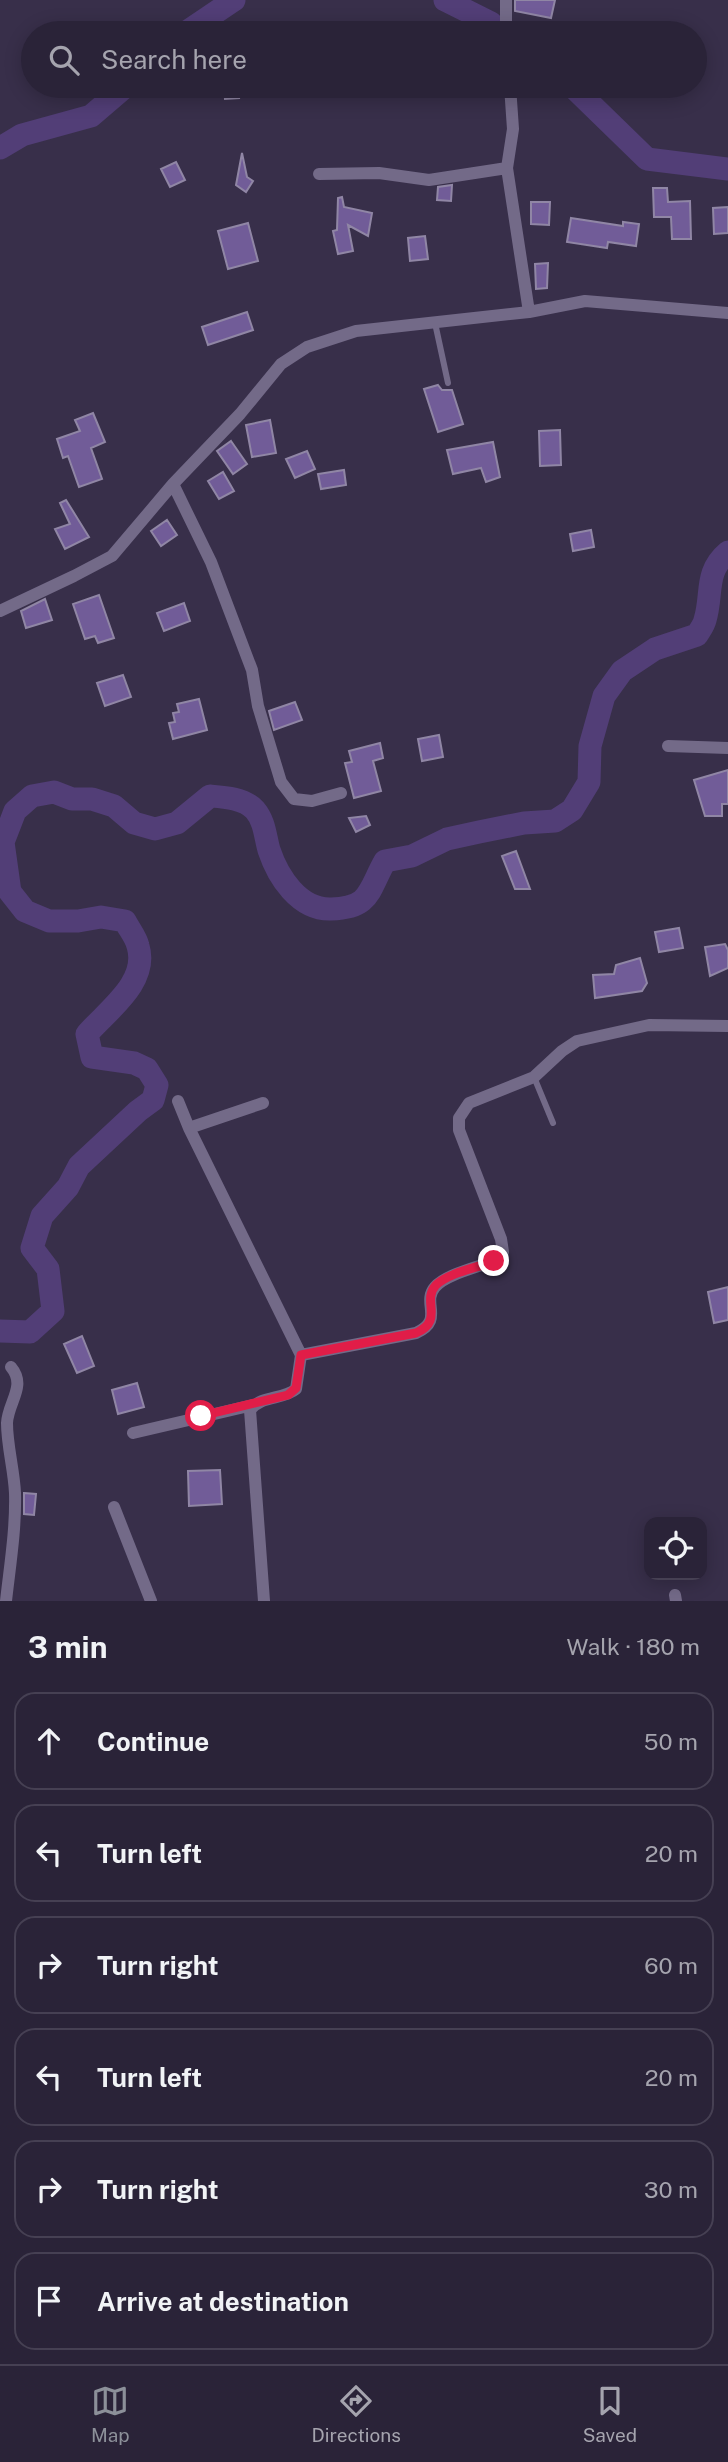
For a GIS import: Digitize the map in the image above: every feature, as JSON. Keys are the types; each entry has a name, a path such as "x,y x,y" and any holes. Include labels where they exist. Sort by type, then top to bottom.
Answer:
{"street":[{"path":"506,0 506,21"},
{"path":"511,98 513,130 507,169 530,312"},
{"path":"318,174 379,173 429,180 507,169"},
{"path":"0,611 112,556 173,484 240,414 281,364 307,348 356,331 530,312 585,301 728,313"},
{"path":"173,484 211,562 252,670 258,706 281,782 293,799 312,801 341,793"},
{"path":"668,746 728,748"},
{"path":"301,1355 425,1329 431,1319 432,1293 436,1286 447,1278 501,1258 501,1239 459,1130 459,1118 468,1103 534,1077 577,1041 649,1025 728,1026"},
{"path":"133,1433 288,1395 296,1388 301,1355 178,1101"},
{"path":"189,1128 263,1102"},
{"path":"6,1601 15,1494 7,1421 19,1385 18,1375 11,1367"},
{"path":"253,1405 250,1410 251,1441 264,1601"},
{"path":"114,1507 151,1601"}],"lane":[{"path":"435,323 448,383"},
{"path":"534,1077 553,1124"}],"building":[{"path":"515,0 555,0 551,18 515,11"},
{"path":"242,153 247,177 253,181 246,192 236,185"},
{"path":"176,162 185,180 170,187 161,169"},
{"path":"452,185 451,201 437,200 438,187"},
{"path":"653,188 667,188 668,202 690,201 691,239 672,239 671,217 654,217"},
{"path":"342,197 344,207 372,213 368,236 348,225 353,251 338,254 333,231 337,230 338,198"},
{"path":"531,202 550,202 549,225 531,224"},
{"path":"728,207 728,233 714,234 713,208"},
{"path":"571,218 623,226 623,222 639,224 636,246 608,242 607,248 567,242"},
{"path":"248,223 258,261 228,269 218,231"},
{"path":"425,236 428,259 410,261 408,238"},
{"path":"548,263 547,288 536,289 535,264"},
{"path":"247,312 253,330 208,345 202,327"},
{"path":"438,385 442,390 452,390 463,424 438,432 424,389"},
{"path":"93,413 105,442 91,448 102,479 79,487 68,456 63,458 57,439 80,431 75,420"},
{"path":"270,420 276,453 252,457 246,425"},
{"path":"560,430 561,465 540,466 539,431"},
{"path":"231,441 247,464 233,474 217,451"},
{"path":"493,442 500,477 486,482 481,468 453,474 447,450"},
{"path":"307,451 315,469 295,478 286,459"},
{"path":"344,470 346,485 321,489 318,474"},
{"path":"223,472 234,491 219,499 208,481"},
{"path":"66,500 89,537 65,549 55,529 70,524 60,503"},
{"path":"167,520 177,535 161,546 151,531"},
{"path":"591,530 594,547 573,551 570,534"},
{"path":"99,595 114,638 98,643 95,636 85,639 73,604"},
{"path":"45,599 52,620 26,628 21,611"},
{"path":"184,603 190,621 164,631 157,613"},
{"path":"123,675 131,697 105,706 97,683"},
{"path":"199,699 207,730 173,739 169,723 175,722 173,713 179,712 177,704"},
{"path":"295,702 302,720 274,730 269,711"},
{"path":"439,735 443,757 422,761 418,739"},
{"path":"380,743 383,758 373,761 381,791 354,798 345,763 352,762 349,751"},
{"path":"728,770 728,804 722,804 722,816 705,816 694,780"},
{"path":"366,816 370,825 356,832 349,818"},
{"path":"516,851 530,889 515,889 502,856"},
{"path":"679,928 683,948 659,952 655,932"},
{"path":"725,944 728,950 728,968 710,976 705,947"},
{"path":"640,958 647,983 642,991 595,998 593,975 614,974 616,965"},
{"path":"728,1287 728,1320 714,1323 708,1292"},
{"path":"82,1336 94,1366 77,1373 64,1344"},
{"path":"137,1383 144,1407 118,1414 112,1390"},
{"path":"220,1470 222,1504 189,1506 188,1471"},
{"path":"24,1493 36,1494 34,1515 24,1514"}],"waterway":[{"path":"203,21 234,0"},
{"path":"445,0 487,21"},
{"path":"0,148 22,135 91,116 112,98"},
{"path":"584,98 647,159 728,169"},
{"path":"0,1331 30,1332 53,1311 48,1269 32,1248 42,1216 68,1187 79,1166 153,1100 157,1085 147,1069 134,1063 92,1057 87,1034 115,1005 138,972 140,959 134,936 125,921 101,917 78,921 49,921 25,911 10,892 3,842 15,811 32,796 54,792 72,799 92,799 114,806 134,823 155,829 177,823 210,796 234,799 255,810 263,824 269,850 278,871 300,898 320,908 344,908 354,905 367,896 385,861 412,856 447,839 524,823 555,821 572,810 589,782 590,746 604,696 622,671 655,649 697,635 705,620 712,575 715,567 728,552"}],"route":[{"path":"201,1416 288,1395 296,1388 301,1355 425,1329 431,1319 432,1293 436,1286 447,1278 494,1261"}]}
